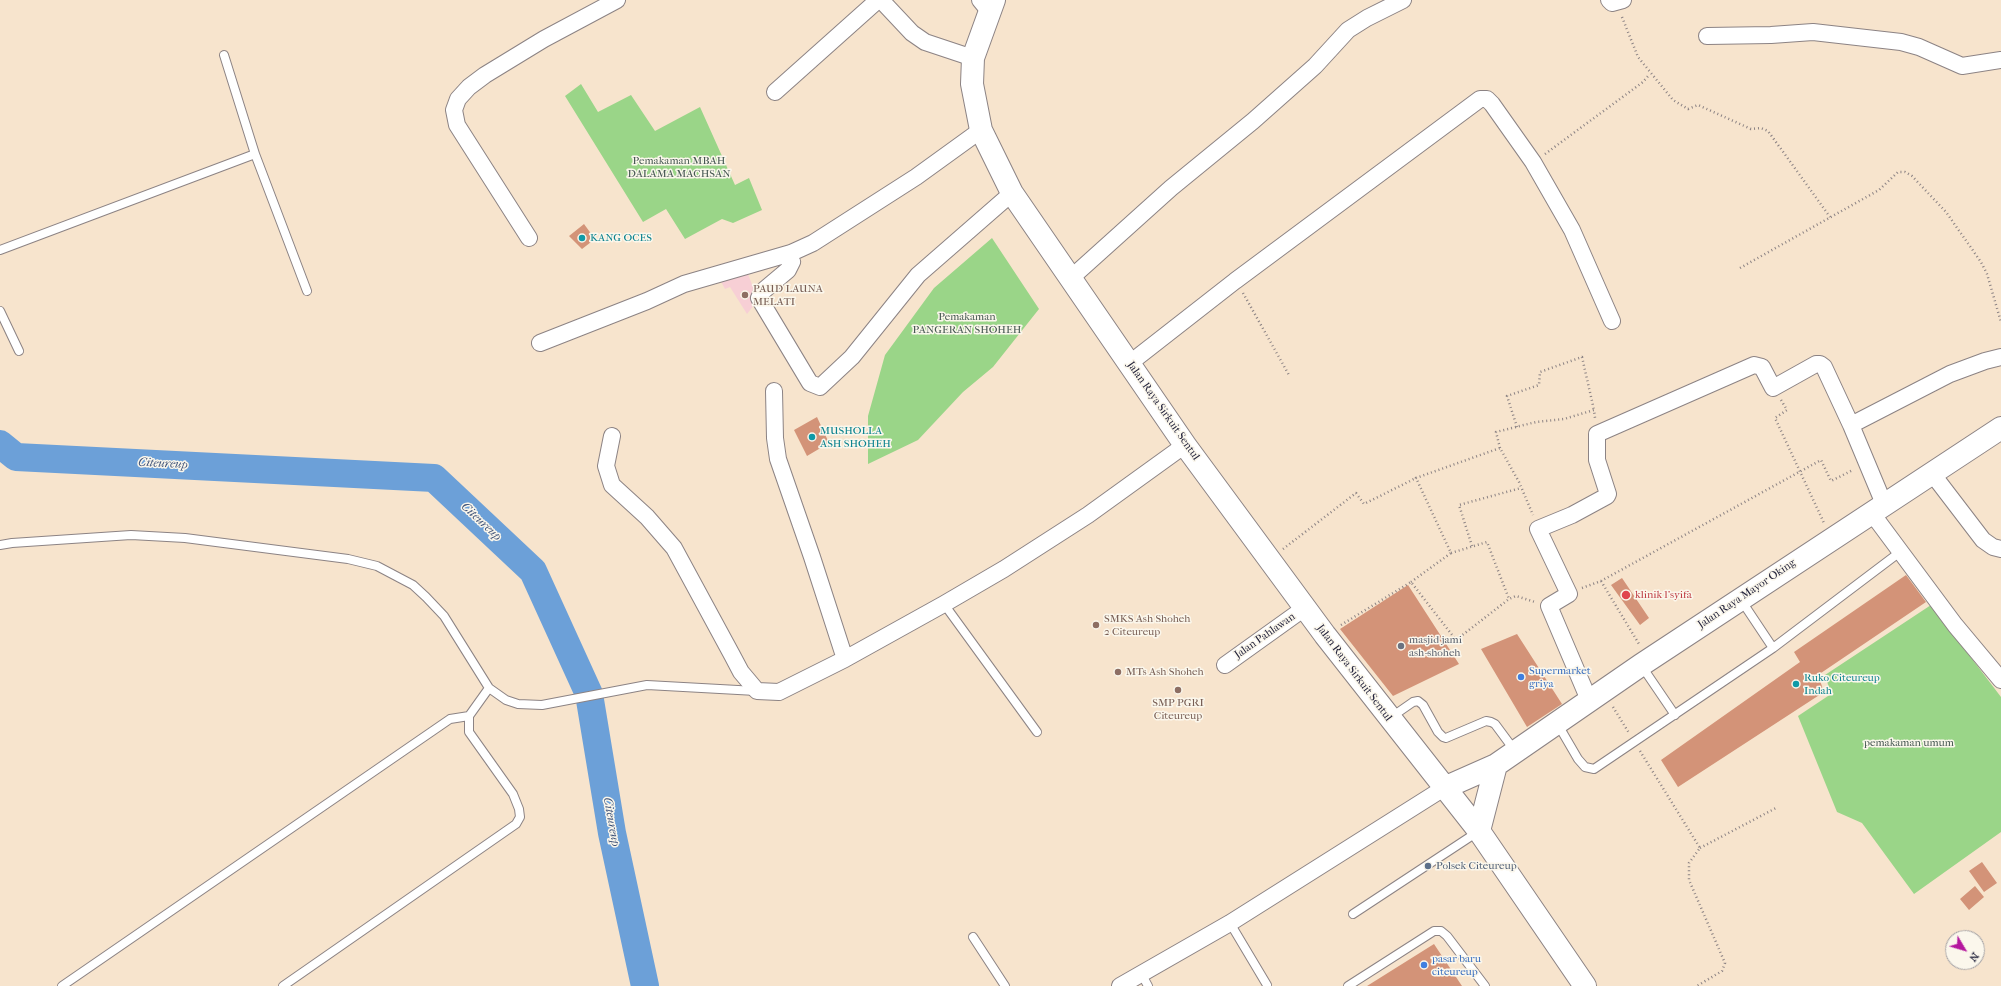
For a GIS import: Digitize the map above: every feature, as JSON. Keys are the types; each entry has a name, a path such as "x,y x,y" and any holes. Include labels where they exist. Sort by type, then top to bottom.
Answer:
{"main road":[{"name":"Jalan Raya Sirkuit Sentul","path":"987,4 973,58 972,84 981,130 1012,192 1185,445 1325,635 1479,831 1585,986"},
{"name":"Jalan Raya Mayor Oking","path":"1444,788 1496,765 1556,722 1645,662 1931,472 2001,428"},
{"path":"1479,831 1496,765"}],"street":[{"path":"529,238 456,124 454,110 458,99 469,87 484,76 544,39 617,0"},
{"path":"775,92 878,0"},
{"path":"881,0 912,33 925,42 973,58"},
{"path":"1071,278 1171,188 1253,121 1315,66 1348,30 1367,18 1403,0"},
{"path":"1707,36 1771,35 1813,32 1901,42 1919,47 1962,66 2001,60"},
{"path":"1130,363 1235,281 1480,99 1487,99 1492,104 1533,162 1572,230 1612,320"},
{"path":"540,343 647,301 684,284 784,255 813,243 916,177 981,130"},
{"path":"784,255 792,262 788,270 763,291 759,298 810,383 820,387 852,357 918,275 1012,192"},
{"path":"1851,425 1950,374 1985,361 2001,357"},
{"path":"1596,695 1549,606 1568,594 1538,529 1572,515 1607,496 1608,494 1597,460 1597,434 1754,366 1762,367 1773,388 1816,364 1820,364 1824,368 1851,425 1866,463 1878,508 1900,552 1955,625 2001,680"},
{"path":"774,391 775,438 778,459 845,659"},
{"path":"612,436 606,466 612,485 646,517 674,548 732,656 757,692 779,692 845,659 944,604 1004,568 1088,514 1185,445"},
{"path":"1931,472 1983,540 1993,547 2001,549"},
{"name":"Jalan Pahlawan","path":"1225,665 1306,608"},
{"path":"1120,986 1145,980 1230,923 1444,788"}],"lane":[{"path":"224,55 255,154 307,291"},
{"path":"0,250 255,154"},
{"path":"0,311 19,351"},
{"path":"0,546 12,543 131,535 170,537 348,559 377,566 413,585 444,616 489,688 506,700 518,704 542,705 647,685 757,692"},
{"path":"1556,722 1578,759 1589,769 1594,769 1773,648 1900,552"},
{"path":"1740,599 1773,648"},
{"path":"944,604 1037,732"},
{"path":"1645,662 1675,715"},
{"path":"283,986 516,824 520,817 517,802 469,732 469,716 489,688"},
{"path":"1389,718 1413,702 1418,702 1423,705 1438,732 1443,737 1446,738 1486,721 1495,724 1515,751"},
{"path":"62,986 450,719 469,716"},
{"path":"1353,914 1479,831"},
{"path":"1230,923 1267,985"},
{"path":"1348,986 1434,931 1441,931 1447,936 1485,986"},
{"path":"973,937 1005,986"}],"path":[{"path":"1614,1 1621,13 1622,22 1638,57 1673,100 1688,109 1698,105 1751,129 1761,128 1768,131 1830,218"},
{"path":"1533,162 1643,82 1649,75"},
{"path":"1740,268 1879,190 1898,172 1905,172 1912,176 1946,212 1981,262 1987,274 2001,322"},
{"path":"1235,281 1252,307 1289,375"},
{"path":"1517,427 1506,396 1539,385 1540,372 1582,357 1594,410 1597,434"},
{"path":"1773,388 1787,410 1775,418 1831,539"},
{"path":"1538,529 1521,488 1500,448 1496,432 1564,419 1594,410"},
{"path":"1270,559 1356,493 1364,504 1416,478 1500,448"},
{"path":"1645,662 1601,581 1821,460 1831,481 1866,463"},
{"path":"1416,478 1451,553"},
{"path":"1472,546 1459,505 1521,488"},
{"path":"1325,635 1410,582 1451,553 1487,542 1509,599"},
{"path":"1410,582 1456,640 1509,599 1516,596 1549,606"},
{"path":"1596,695 1635,742 1700,848"},
{"path":"1697,986 1722,971 1725,963 1689,880 1689,863 1700,848 1776,808"}],"shaded area":[{"name":"PAUD LAUNA MELATI","path":"746,269 758,300 747,314 730,287 725,289 719,278"}],"green space":[{"name":"Pemakaman MBAH DALAMA MACHSAN","path":"581,84 598,112 631,95 655,131 700,107 735,185 749,178 762,210 733,223 722,219 685,239 666,209 643,222 565,96"},
{"name":"Pemakaman PANGERAN SHOHEH","path":"992,238 1039,309 993,367 963,392 918,440 868,464 868,416 885,355 934,288"},
{"name":"pemakaman umum","path":"1931,605 2001,697 2001,832 1914,894 1862,823 1837,812 1798,716 1831,694 1825,675"}],"building":[{"name":"KANG OCES","path":"584,224 595,239 582,249 569,236"},
{"name":"MUSHOLLA ASH SHOHEH","path":"817,417 829,443 807,456 794,430"},
{"name":"Ruko Citeureup Indah","path":"1906,575 1926,602 1818,675 1824,692 1678,787 1661,760 1800,662 1794,652"},
{"name":"klinik l'syifa","path":"1622,578 1649,618 1640,625 1611,585"},
{"name":"masjid jami ash-shoheh","path":"1408,585 1459,664 1393,696 1340,629"},
{"name":"Supermarket griya","path":"1517,634 1562,704 1527,727 1481,649"},
{"path":"1982,862 1997,883 1984,892 1969,871"},
{"path":"1975,886 1984,897 1969,910 1960,899"},
{"name":"pasar baru citeureup","path":"1434,944 1462,986 1367,986"}],"waterway":[{"name":"Citeureup","path":"0,444 16,457 434,478 533,571 589,694 612,833 645,986"}],"place":[{"name":"KANG OCES","path":"582,238"},
{"name":"PAUD LAUNA MELATI","path":"745,295"},
{"name":"MUSHOLLA ASH SHOHEH","path":"812,437"},
{"name":"klinik l'syifa","path":"1626,595"},
{"name":"SMKS Ash Shoheh 2 Citeureup","path":"1096,625"},
{"name":"masjid jami ash-shoheh","path":"1401,646"},
{"name":"MTs Ash Shoheh","path":"1118,672"},
{"name":"Supermarket griya","path":"1521,677"},
{"name":"Ruko Citeureup Indah","path":"1796,684"},
{"name":"SMP PGRI Citeureup","path":"1178,690"},
{"name":"Polsek Citeureup","path":"1428,866"},
{"name":"pasar baru citeureup","path":"1424,965"}]}
